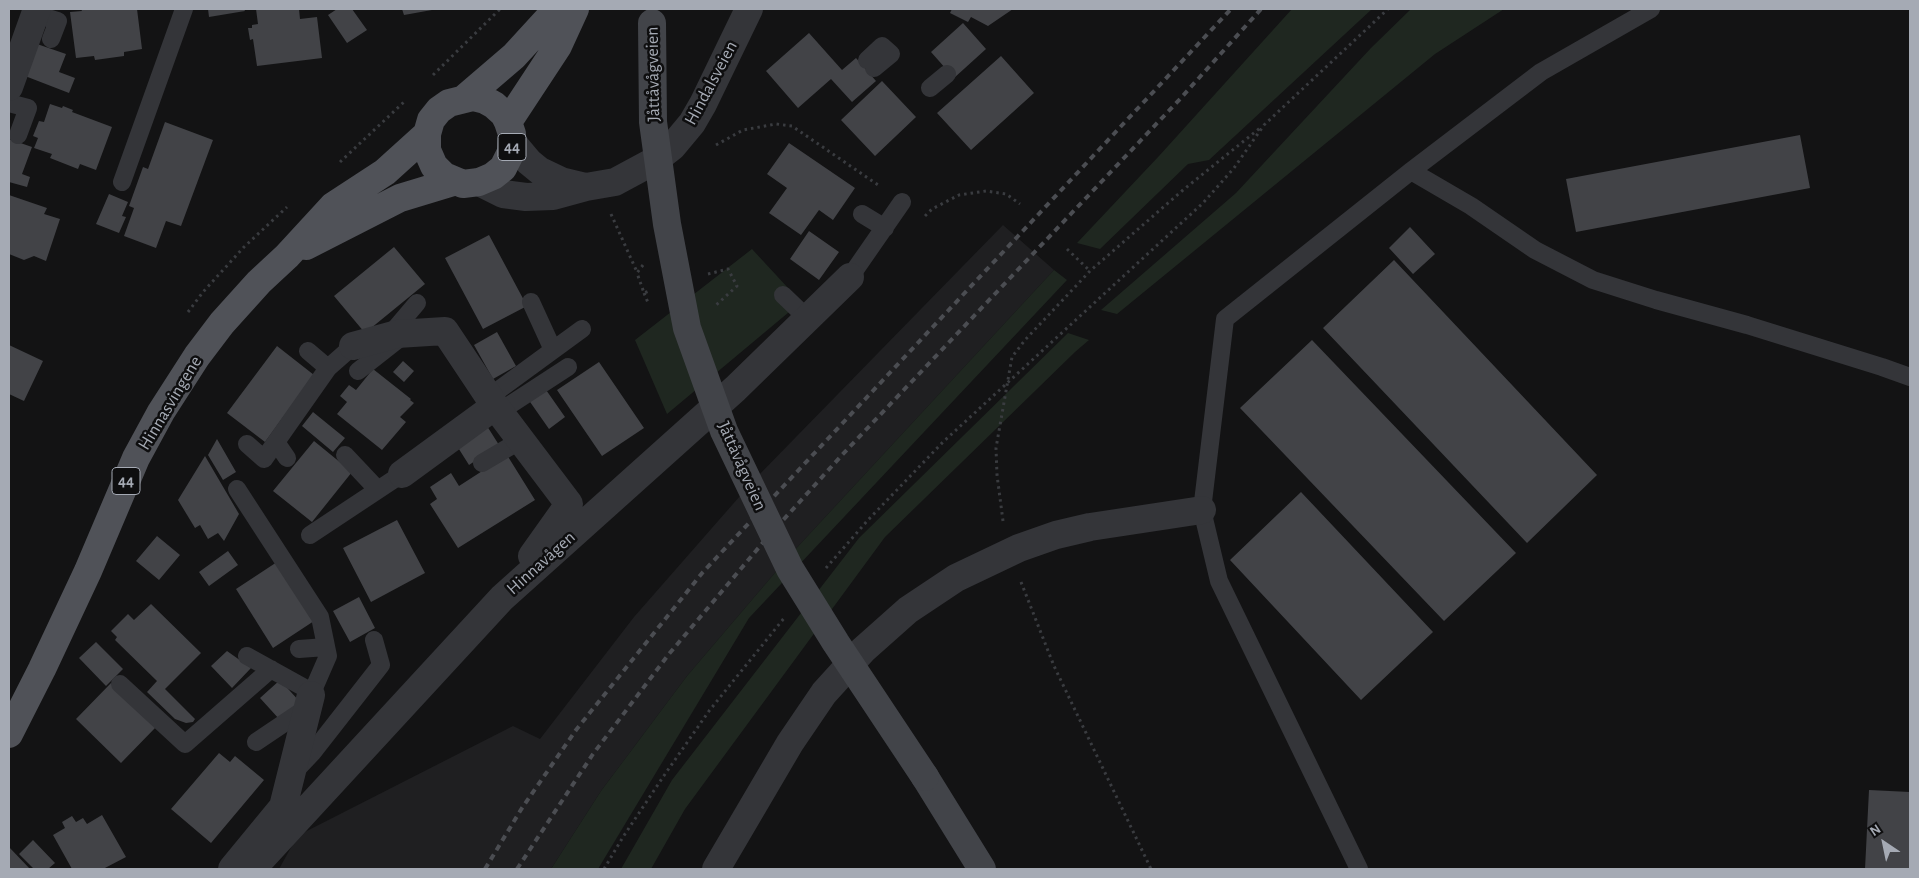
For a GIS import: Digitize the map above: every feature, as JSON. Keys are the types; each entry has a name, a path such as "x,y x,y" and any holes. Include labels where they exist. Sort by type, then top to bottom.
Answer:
{"main road":[{"name":"44","path":"465,98 514,56 557,9"},
{"name":"44","path":"510,132 558,46 575,9"},
{"name":"44","path":"427,134 431,120 439,110 449,103 473,97 494,105 510,132 511,152 503,168 493,176 467,182"},
{"path":"427,134 427,150 434,166 444,176 467,182"},
{"name":"Hinnasvingene","path":"9,734 51,651 88,571 125,482 160,412 198,356 222,323 333,206 385,172 427,134"},
{"name":"Hinnasvingene","path":"287,256 400,198 467,182"}],"street":[{"name":"Hindalsveien","path":"467,182 503,194 526,197 553,196 615,182 654,161 683,135 703,104 749,9"},
{"path":"9,87 36,11"},
{"name":"Jåttåvågveien","path":"652,16 653,122 667,224 687,328 724,431 790,569 836,643 925,777 982,869"},
{"path":"510,132 529,162 540,171 561,181 592,186"},
{"name":"Hinnavågen","path":"252,869 502,598 735,388 850,277"},
{"path":"356,359 398,335 445,331 494,405 569,504 502,598"},
{"path":"402,474 494,405"},
{"path":"716,869 795,736 824,693 863,650 908,610 956,578 1011,551 1056,535 1090,527 1202,510"},
{"path":"232,869 283,807 310,698"}],"lane":[{"path":"122,182 184,9"},
{"path":"1359,869 1219,581 1202,510 1225,319 1411,171 1541,72 1651,9"},
{"path":"36,11 58,21 51,39"},
{"path":"930,88 947,74"},
{"path":"9,103 28,108 18,135"},
{"path":"1411,171 1471,206 1535,250 1593,280 1774,333 1910,377"},
{"path":"850,277 902,202"},
{"path":"862,214 885,228"},
{"path":"783,295 807,318"},
{"path":"531,302 553,350"},
{"path":"398,335 417,303"},
{"path":"494,405 553,350 582,329"},
{"path":"308,351 328,368"},
{"path":"247,444 264,459 328,368 356,359"},
{"path":"494,405 568,367"},
{"path":"482,463 521,440"},
{"path":"276,442 287,458"},
{"path":"346,455 378,490"},
{"path":"310,535 402,474"},
{"path":"237,489 320,617 328,656 310,698 256,742"},
{"path":"291,775 313,752 381,665 374,640"},
{"path":"299,649 326,648"},
{"path":"247,656 270,669 310,698"},
{"path":"120,684 185,744 270,669"}],"path":[{"path":"426,81 500,9"},
{"path":"1151,869 1054,666 1026,597 1002,518 996,448 1012,357 1090,271 1183,190 1264,125 1388,9"},
{"path":"334,166 405,101"},
{"path":"1008,382 1203,203 1234,168 1264,125"},
{"path":"792,126 902,202"},
{"path":"592,186 637,273"},
{"path":"919,222 932,209 959,195 986,191 1006,194 1020,204"},
{"path":"188,312 203,292 244,247 288,206"},
{"path":"1067,249 1090,271"}],"shaded area":[{"path":"1292,9 1372,9 1209,160 1188,164 1100,249 1077,243 1159,156"},
{"path":"1411,9 1504,9 1435,54 1117,314 1101,310 1236,193 1371,48"},
{"path":"1003,225 1054,270 791,554 687,676 601,791 551,869 279,869 295,837 513,726 540,739 634,617 754,480"},
{"path":"752,249 801,302 667,414 635,340"},
{"path":"1054,270 1067,280 749,618 598,869 551,869 601,791 687,676 791,554"},
{"path":"1068,333 1089,340 885,537 685,809 651,869 621,869 672,780 859,538"}],"building":[{"path":"81,9 137,9 142,49 124,52 124,56 95,60 94,56 76,58 70,12 82,11"},
{"path":"208,9 244,9 245,11 209,17"},
{"path":"256,9 299,9 300,19 317,17 322,58 257,66 253,39 250,40 248,28 258,24"},
{"path":"337,9 352,9 367,30 347,43 328,15"},
{"path":"402,9 432,9 432,10 404,15"},
{"path":"952,9 1013,9 988,26 971,17 968,22 950,13"},
{"path":"963,23 986,49 954,78 931,52"},
{"path":"809,33 842,70 856,58 876,81 852,102 831,79 798,108 766,71"},
{"path":"37,44 66,54 59,72 75,78 69,93 25,76"},
{"path":"1001,56 1034,93 971,150 937,113"},
{"path":"882,81 916,117 875,156 841,120"},
{"path":"50,104 62,108 63,106 73,110 72,112 112,127 96,170 80,164 78,169 50,158 52,154 34,148 38,138 33,136 39,121 44,122"},
{"path":"165,122 213,140 181,226 166,221 156,248 124,236 134,208 129,206 143,167 148,169"},
{"path":"1800,135 1810,188 1576,232 1566,179"},
{"path":"9,139 32,147 22,174 30,177 27,187 9,182"},
{"path":"789,143 855,188 833,220 819,210 801,235 769,213 787,188 767,174"},
{"path":"109,194 128,202 122,216 126,217 119,233 96,224"},
{"path":"9,195 47,208 44,214 60,219 46,261 34,256 24,260 9,254"},
{"path":"1410,227 1435,254 1413,274 1389,248"},
{"path":"809,231 839,252 819,280 790,259"},
{"path":"489,235 527,306 483,329 445,258"},
{"path":"394,247 425,284 365,333 334,296"},
{"path":"1394,260 1597,475 1527,543 1323,328"},
{"path":"497,332 516,366 493,379 474,345"},
{"path":"1312,340 1516,553 1444,621 1240,408"},
{"path":"9,345 43,361 24,401 9,394"},
{"path":"277,346 314,375 265,442 227,413"},
{"path":"403,361 414,371 404,382 393,372"},
{"path":"599,362 644,428 602,456 557,390"},
{"path":"373,369 414,403 400,417 406,422 382,450 337,414 347,402 340,396 349,385 356,390"},
{"path":"544,387 565,417 549,429 528,399"},
{"path":"313,412 345,438 333,452 302,426"},
{"path":"487,426 499,445 469,465 457,446"},
{"path":"217,439 236,472 223,480 208,455"},
{"path":"314,441 352,472 312,522 273,491"},
{"path":"507,455 535,500 458,548 430,504 437,499 430,487 451,473 459,486"},
{"path":"205,456 239,514 224,541 218,533 208,539 200,525 195,528 178,500"},
{"path":"1301,492 1433,632 1361,700 1230,560"},
{"path":"397,520 425,573 371,602 343,548"},
{"path":"157,536 180,555 159,580 136,561"},
{"path":"228,551 238,565 209,586 199,572"},
{"path":"277,562 314,621 273,648 236,589"},
{"path":"359,597 375,628 350,642 333,611"},
{"path":"151,604 201,653 165,689 195,719 193,722 186,723 175,719 147,692 157,681 115,640 117,637 111,631 128,614 134,620"},
{"path":"96,642 123,669 106,686 79,658"},
{"path":"227,651 251,668 232,688 211,666"},
{"path":"280,680 300,702 280,720 260,698"},
{"path":"111,683 156,727 121,763 76,719"},
{"path":"219,753 230,762 235,756 264,780 211,843 171,809"},
{"path":"1869,790 1910,792 1910,869 1865,869"},
{"path":"102,815 126,857 103,869 72,869 53,835 65,828 62,822 72,816 76,822 83,818 87,824"},
{"path":"33,840 55,863 48,869 34,869 19,854"},
{"path":"9,847 30,869 9,869"}],"railway":[{"path":"485,869 522,808 576,730 703,572 1231,9"},
{"path":"517,869 593,754 669,654 766,539 842,455 1180,99 1261,9"}]}
